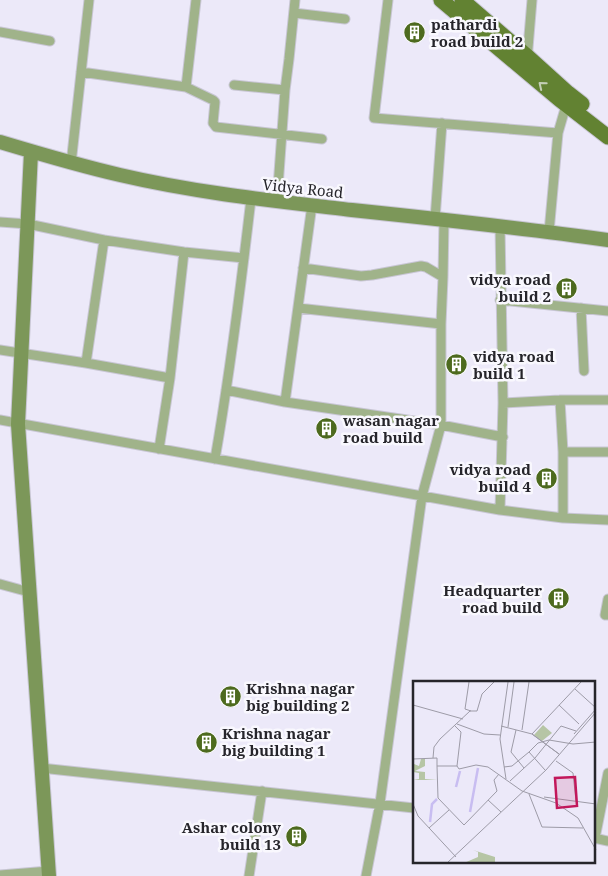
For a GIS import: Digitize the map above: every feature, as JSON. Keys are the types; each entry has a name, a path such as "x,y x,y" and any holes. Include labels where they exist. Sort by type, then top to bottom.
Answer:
{"main road":[{"path":"441,0 526,64 608,137"},
{"path":"462,0 526,64"},
{"path":"568,100 608,124"}],"street":[{"path":"71,164 89,0"},
{"path":"186,87 196,0"},
{"path":"277,201 294,0"},
{"path":"388,0 374,118 558,133"},
{"path":"526,64 532,0"},
{"path":"294,13 345,19"},
{"path":"0,32 50,42"},
{"path":"81,72 186,87 215,102 213,123 216,127 322,139"},
{"path":"234,85 285,90"},
{"path":"550,232 558,133 568,100"},
{"path":"366,876 380,803 422,496 441,425 443,277 440,220 442,123"},
{"name":"Vidya Road","path":"0,142 71,164 200,191 608,240"},
{"path":"0,876 49,874 18,424 31,152"},
{"path":"215,459 251,198"},
{"path":"285,402 312,205"},
{"path":"0,222 28,224 104,240 184,252 244,258"},
{"path":"500,226 503,403 500,510"},
{"path":"86,363 104,240"},
{"path":"159,449 170,378 184,252"},
{"path":"303,268 361,276 421,266 443,277"},
{"path":"500,300 608,311"},
{"path":"298,308 441,324"},
{"path":"581,308 584,371"},
{"path":"0,350 170,378"},
{"path":"226,390 285,402 441,425 503,437"},
{"path":"560,400 563,518"},
{"path":"503,403 608,400"},
{"path":"0,420 500,510 563,518 608,520"},
{"path":"562,452 608,452"},
{"path":"0,584 29,592"},
{"path":"608,598 605,615 608,615"},
{"path":"41,768 413,808"},
{"path":"596,829 608,773"},
{"path":"248,876 262,792"}],"place":[{"name":"pathardi road build 2","path":"415,33"},
{"name":"vidya road build 2","path":"567,288"},
{"name":"vidya road build 1","path":"457,365"},
{"name":"wasan nagar road build","path":"327,429"},
{"name":"vidya road build 4","path":"547,478"},
{"name":"Headquarter road build","path":"558,599"},
{"name":"Krishna nagar big building 2","path":"230,697"},
{"name":"Krishna nagar big building 1","path":"206,742"},
{"name":"Ashar colony build 13","path":"297,836"}]}
